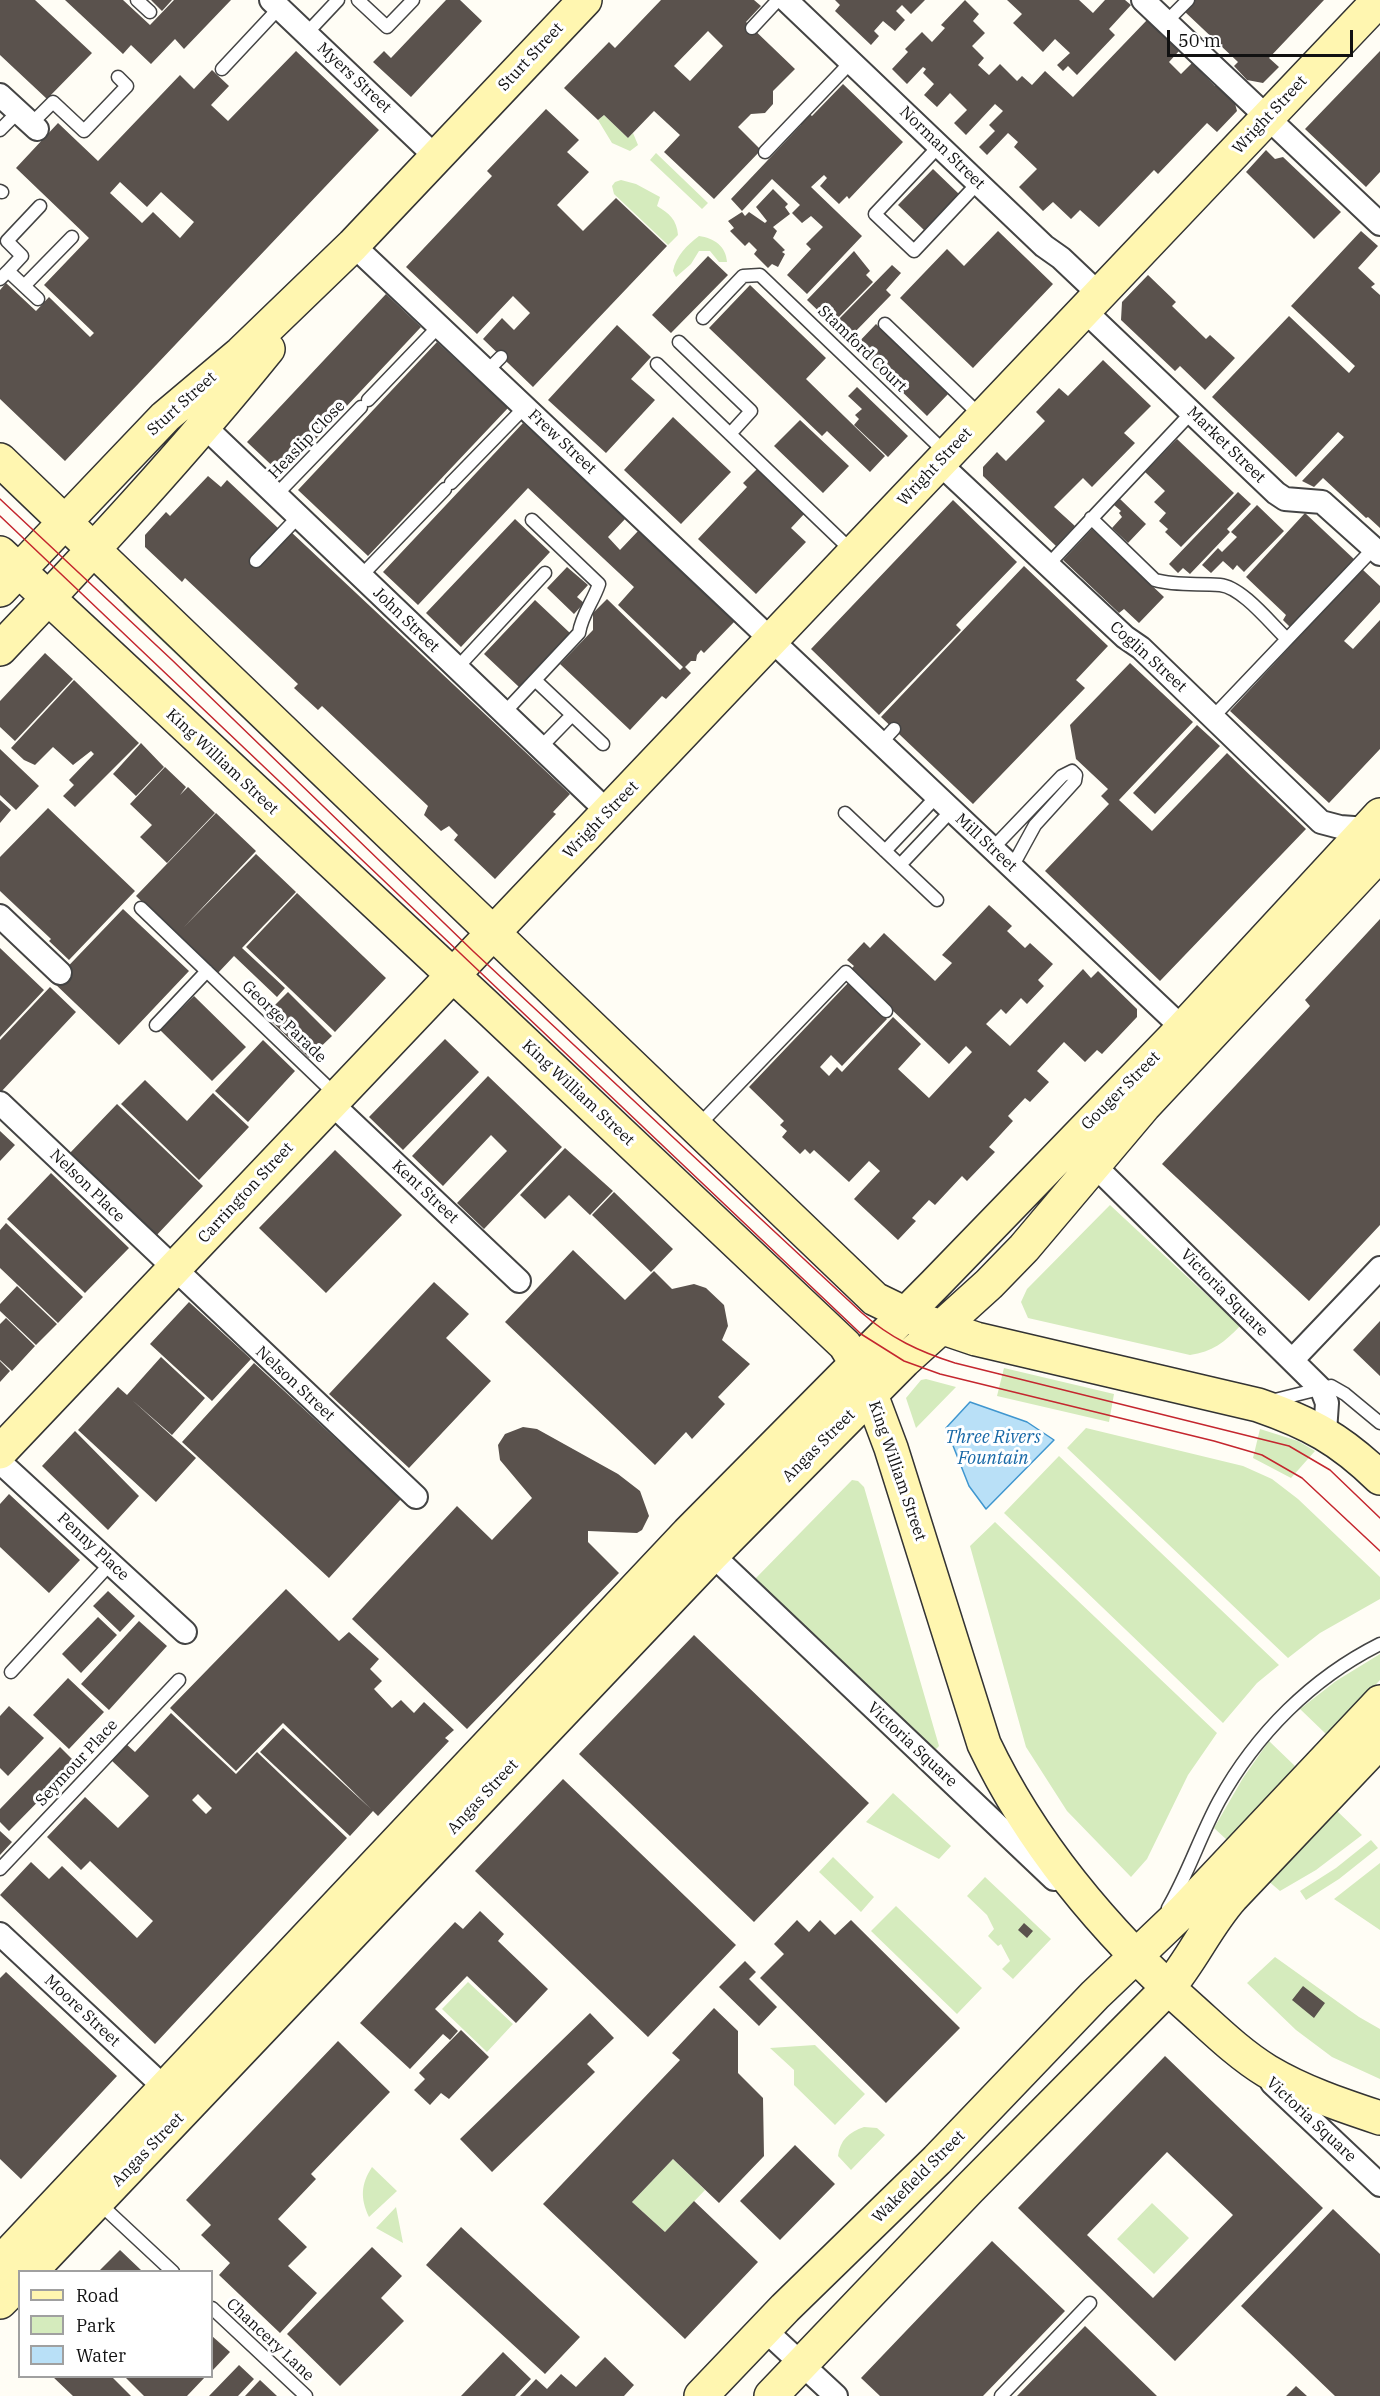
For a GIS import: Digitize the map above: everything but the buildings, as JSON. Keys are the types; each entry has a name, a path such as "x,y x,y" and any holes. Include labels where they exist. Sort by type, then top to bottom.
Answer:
{"street":[{"name":"Sturt Street","path":"6,571 65,521 165,417 241,353 353,245 585,0"},
{"name":"Norman Street","path":"786,0 978,183 1092,302"},
{"path":"1143,0 1380,224"},
{"name":"Wright Street","path":"492,934 1378,0"},
{"name":"Myers Street","path":"275,4 436,157"},
{"path":"0,95 29,122"},
{"name":"Sturt Street","path":"0,649 205,427 353,245"},
{"name":"Frew Street","path":"353,245 439,326 494,364 525,407 772,639"},
{"name":"Market Street","path":"1092,302 1192,412 1275,494 1285,499 1322,502 1377,551"},
{"name":"John Street","path":"205,427 608,812"},
{"name":"Coglin Street","path":"943,459 1048,565 1213,717 1322,822 1376,833"},
{"path":"0,460 875,1299 904,1314 940,1328 998,1345 1258,1405 1307,1422 1325,1432 1380,1478"},
{"name":"King William Street","path":"6,571 48,599 839,1338 857,1362 893,1455 984,1744"},
{"name":"Mill Street","path":"772,639 887,736 944,803 1192,1037"},
{"name":"Gouger Street","path":"857,1362 1021,1193 1192,1037 1376,833"},
{"path":"0,916 60,973"},
{"name":"Carrington Street","path":"2,1447 174,1270 492,934"},
{"name":"Gouger Street","path":"940,1328 989,1284 1024,1248 1144,1106 1192,1037"},
{"name":"Kent Street","path":"334,1100 519,1281"},
{"name":"Nelson Place","path":"0,1103 174,1270"},
{"path":"1021,1193 1048,1176 1095,1166"},
{"name":"Victoria Square","path":"1095,1166 1319,1387"},
{"path":"1299,1353 1380,1268"},
{"name":"Nelson Street","path":"174,1270 416,1497"},
{"name":"Angas Street","path":"0,2263 87,2192 712,1555 871,1394 940,1328"},
{"name":"Angas Street","path":"31,2270 165,2088 688,1533 857,1362"},
{"path":"1319,1387 1326,1398 1325,1432"},
{"name":"Penny Place","path":"2,1447 111,1563 185,1632"},
{"name":"Victoria Square","path":"688,1533 1168,1988 1380,2185"},
{"path":"1136,1957 1380,1702"},
{"path":"771,2396 1168,1988 1184,1968 1217,1914 1232,1896 1380,1741"},
{"name":"Victoria Square","path":"984,1744 1004,1786 1045,1847 1101,1919 1136,1957"},
{"name":"Moore Street","path":"0,1934 165,2088"},
{"name":"Wakefield Street","path":"701,2396 764,2329 937,2160 1095,1995 1136,1957"},
{"name":"Victoria Square","path":"1242,2055 1305,2090 1380,2118"},
{"path":"0,2302 18,2284"},
{"path":"764,2329 836,2396"}],"lane":[{"path":"137,0 150,12"},
{"path":"306,33 338,0"},
{"path":"358,0 387,27 413,0"},
{"path":"752,28 778,0"},
{"path":"1166,22 1188,0"},
{"path":"222,69 275,4"},
{"path":"765,152 851,62"},
{"path":"0,130 29,122 53,102 84,131 127,86 118,77"},
{"path":"939,146 875,213 906,244 914,251 978,183"},
{"path":"38,299 24,286 4,275 22,256 7,241 40,206"},
{"path":"24,286 72,237"},
{"name":"Stamford Court","path":"703,318 743,276 760,275 943,459"},
{"path":"885,324 982,417"},
{"name":"Heaslip Close","path":"276,495 439,326"},
{"path":"679,342 751,411 730,434"},
{"path":"657,364 854,553"},
{"path":"361,576 525,407"},
{"path":"1048,565 1192,412"},
{"path":"256,561 299,516"},
{"path":"1091,518 1155,580 1167,584 1222,585 1236,590 1287,639"},
{"path":"504,713 579,633 582,615 592,603 599,584 532,520"},
{"path":"1213,717 1287,639 1377,551"},
{"path":"457,668 545,573"},
{"path":"535,680 603,744"},
{"path":"540,748 572,715"},
{"path":"992,849 1062,776 1072,771 1076,775 1071,787 1035,825 1012,867"},
{"path":"885,851 944,803"},
{"path":"900,865 944,803"},
{"path":"845,813 937,900"},
{"name":"George Parade","path":"141,908 207,971 334,1100"},
{"path":"156,1025 207,971"},
{"path":"696,1129 846,972 886,1011"},
{"path":"1258,1405 1319,1387 1337,1388 1380,1423"},
{"path":"11,1672 111,1563"},
{"path":"1136,1957 1179,1890 1218,1803 1244,1760 1272,1725 1306,1693 1346,1664 1380,1644"},
{"name":"Seymour Place","path":"0,1869 179,1680"},
{"path":"87,2192 171,2270"},
{"path":"1001,2396 1090,2303"},
{"name":"Chancery Lane","path":"213,2309 306,2396"}],"green space":[{"path":"604,115 628,138 633,133 638,145 630,151 612,143 598,120"},
{"path":"656,153 708,203 702,209 650,160"},
{"path":"621,180 636,184 660,197 657,206 672,218 678,235 668,245 614,194 612,186"},
{"path":"699,236 710,239 722,247 727,262 719,262 710,251 699,251 691,264 676,277 673,271 679,256"},
{"path":"128,599 349,815 347,817 123,604"},
{"path":"1110,1205 1240,1326 1212,1349 1190,1355 1028,1318 1021,1302 1027,1289"},
{"path":"1004,1368 1114,1394 1109,1422 997,1396"},
{"path":"926,1379 956,1387 916,1428 906,1398 921,1380"},
{"path":"1086,1428 1243,1466 1272,1479 1298,1499 1380,1577 1380,1599 1320,1633 1288,1658 1067,1448"},
{"path":"1260,1429 1298,1441 1315,1451 1291,1478 1253,1458"},
{"path":"1059,1456 1279,1665 1257,1683 1223,1723 1004,1513"},
{"path":"852,1480 858,1481 864,1487 939,1746 934,1751 762,1591 755,1579"},
{"path":"995,1522 1217,1733 1188,1775 1147,1859 1131,1877 1067,1811 1026,1747 970,1546"},
{"path":"1380,1654 1380,1680 1327,1735 1300,1709 1336,1681"},
{"path":"1269,1741 1296,1767 1227,1840 1214,1828 1243,1778"},
{"path":"893,1793 951,1846 939,1859 866,1822"},
{"path":"1336,1810 1362,1835 1316,1870 1280,1891 1267,1880"},
{"path":"1371,1840 1378,1848 1339,1879 1306,1900 1300,1891 1336,1868"},
{"path":"833,1857 874,1897 861,1912 819,1872"},
{"path":"1380,1863 1380,1930 1334,1899"},
{"path":"985,1877 1051,1939 1013,1979 1002,1969 1010,1961 1001,1944 998,1946 988,1936 994,1929 987,1915 967,1896"},
{"path":"896,1906 982,1988 957,2014 871,1931"},
{"path":"1275,1957 1359,2017 1380,2029 1380,2079 1332,2057 1296,2030 1247,1983"},
{"path":"468,1982 513,2024 487,2052 442,2009"},
{"path":"815,2045 865,2094 835,2125 794,2085 794,2070 770,2048"},
{"path":"864,2127 877,2128 885,2135 851,2170 838,2156 839,2150 846,2137"},
{"path":"673,2159 705,2190 665,2232 632,2202"},
{"path":"372,2167 397,2191 369,2217 364,2204 363,2191"},
{"path":"1152,2203 1189,2238 1154,2274 1117,2239"},
{"path":"396,2207 403,2243 376,2228"}],"water":[{"name":"Three Rivers Fountain","path":"970,1402 1027,1422 1054,1440 986,1509 969,1486 946,1428"}],"tram line":[{"path":"0,499 172,660 474,952 883,1330 906,1343 955,1363 1289,1446 1330,1470 1380,1518"},
{"path":"0,516 861,1334 904,1361 940,1374 1214,1441 1262,1455 1302,1478 1380,1551"}]}
